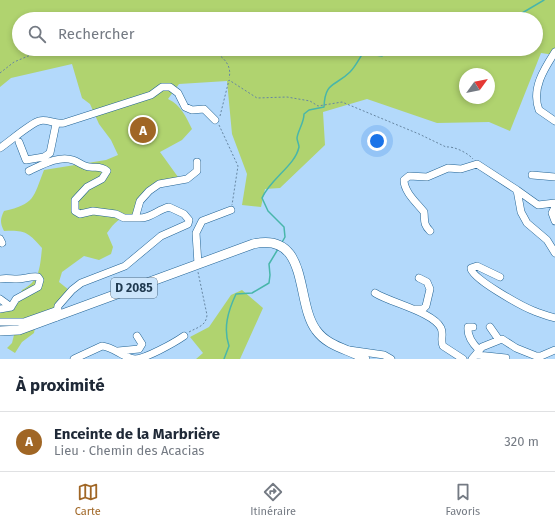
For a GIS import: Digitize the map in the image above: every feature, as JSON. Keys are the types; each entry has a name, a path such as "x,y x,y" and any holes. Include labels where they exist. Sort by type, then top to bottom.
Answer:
{"main road":[{"name":"D 2085","path":"0,331 19,330 59,311 188,268 253,244 268,242 288,251 300,271 308,317 312,325 326,341 365,359"}],"street":[{"path":"555,52 543,70 537,87 537,106 544,115 555,121"},
{"path":"0,148 40,120 49,121 56,124 151,95 162,87 170,87 178,93 185,107 192,110 204,109 216,120"},
{"path":"19,142 26,160 44,157 50,153 56,124"},
{"path":"0,322 24,322 59,311 70,292 81,283 125,266 161,236 190,222 184,214 169,207 162,208 146,218 124,218 116,214 93,212 80,214 75,211 75,200 86,187 102,179 108,171 97,166 85,166 72,159 49,161 29,171"},
{"path":"138,218 136,215 140,201 149,191 158,184 187,179 197,171 197,162"},
{"path":"430,231 425,226 423,221 424,212 413,200 404,184 404,180 409,176 427,177 448,168 460,169 475,162 538,205 543,206 555,203"},
{"path":"532,175 555,177"},
{"path":"517,190 521,212 527,223 547,240 555,253"},
{"path":"555,207 552,213 555,221"},
{"path":"198,264 196,233 202,221 231,210"},
{"path":"500,278 477,266 471,268 472,274 486,284 532,311 555,318"},
{"path":"0,279 8,278 19,280 31,276 38,277 40,280 38,287 16,299 11,307 0,309"},
{"path":"415,310 416,308 423,308 426,306 430,289 427,282 419,278"},
{"path":"376,293 390,301 415,310 440,325 442,330 443,346 463,359"},
{"path":"0,299 11,307"},
{"path":"473,327 468,327 468,330 474,344 476,355"},
{"path":"490,327 499,340"},
{"path":"121,355 139,349 142,344 137,336"},
{"path":"74,359 102,346 121,355 134,359 140,358 168,347 184,336"},
{"path":"476,355 499,340 505,340 516,348 536,356 542,356 555,350"},
{"path":"344,349 376,356 384,355 392,359"},
{"path":"476,355 506,358"}],"path":[{"path":"0,73 14,62 28,56"},
{"path":"221,56 226,61 230,75 225,101 216,120 238,166 231,210"},
{"path":"229,80 257,98 287,97 310,102 318,106 342,102 419,134 446,147 470,155 475,162"},
{"path":"184,336 204,325 207,315 198,273 196,270 190,271 188,268"}],"green space":[{"path":"0,0 555,0 555,55 543,53 543,12 12,12 12,56 540,56 510,131 489,122 437,123 367,99 323,112 325,145 280,188 265,189 261,207 242,205 247,174 232,134 227,81 179,84 168,99 180,108 192,129 182,140 160,152 178,177 157,182 133,215 121,218 112,226 107,233 113,247 111,254 99,260 84,256 62,272 59,282 69,290 54,311 36,322 34,333 22,342 15,353 7,348 12,343 14,335 0,329 0,305 19,302 22,290 36,278 40,267 42,248 26,233 4,231 1,221 4,211 22,206 32,198 44,170 106,160 118,155 111,140 99,124 90,104 82,98 72,64 11,78 0,87"},
{"path":"242,290 263,308 240,359 196,359 203,353 190,337 209,327 231,295"}],"waterway":[{"path":"524,12 544,0"},
{"path":"281,244 285,237 284,227 268,211 262,198 271,184 297,154 299,147 297,138 304,114 309,110 324,107 326,93 329,88 345,77 361,56"},
{"path":"224,359 229,346 226,333 227,320 236,294 252,293 269,283 269,264 278,249"}],"place":[{"name":"Enceinte de la Marbrière","path":"143,130"}]}
